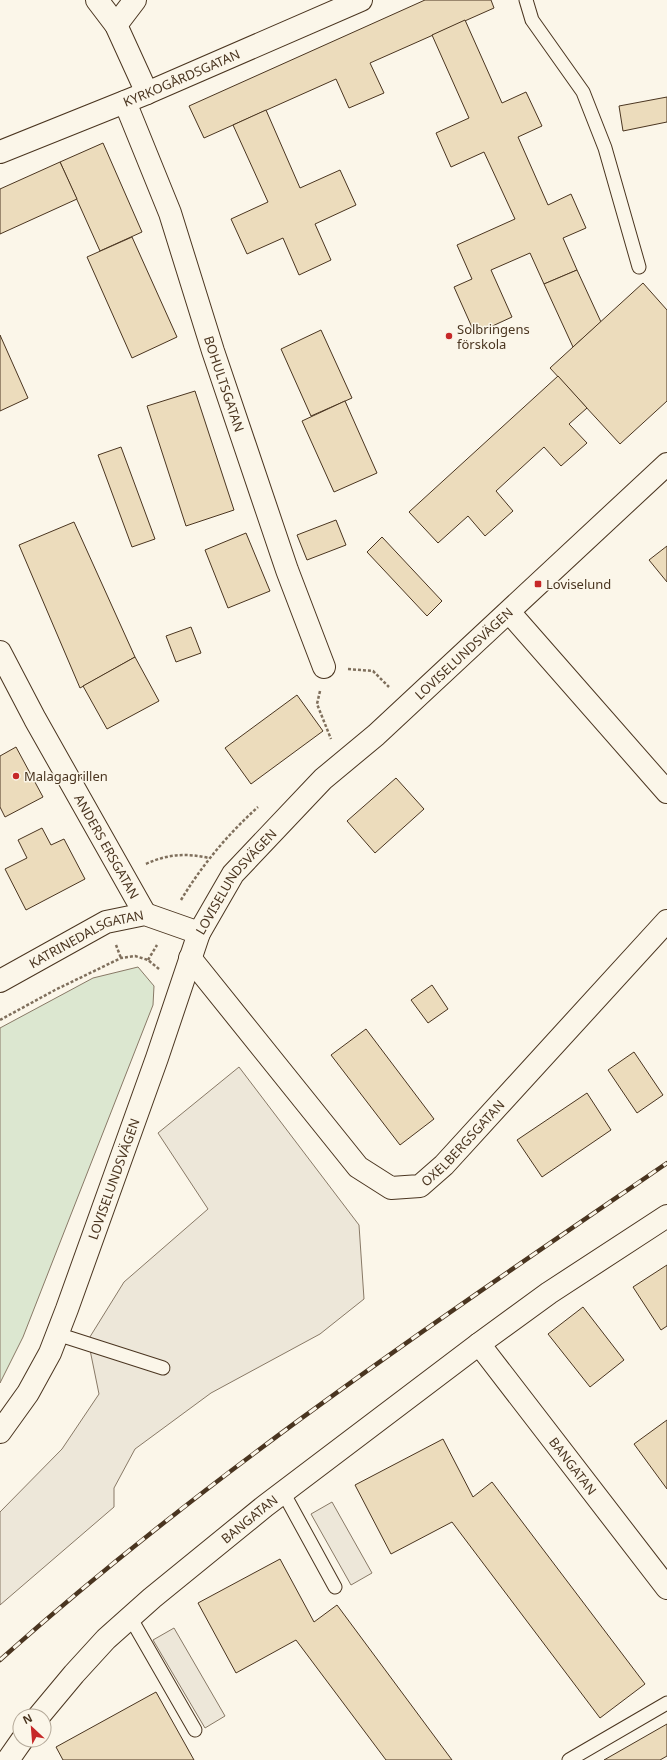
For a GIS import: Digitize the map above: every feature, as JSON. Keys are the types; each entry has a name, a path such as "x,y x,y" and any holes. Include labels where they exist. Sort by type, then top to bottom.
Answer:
{"street":[{"path":"97,0 116,25 147,93"},
{"path":"116,25 135,0"},
{"name":"KYRKOGÅRDSGATAN","path":"0,152 147,93 361,0"},
{"name":"BOHULTSGATAN","path":"125,102 170,213 213,351 287,570 324,667"},
{"name":"LOVISELUNDSVÄGEN","path":"0,1432 28,1393 50,1353 157,1058 199,933 233,874 269,834 324,779 376,735 667,464"},
{"path":"509,612 667,792"},
{"name":"ANDERS ERSGATAN","path":"0,652 35,719 145,914"},
{"name":"KATRINEDALSGATAN","path":"0,980 106,922 145,914 199,933"},
{"name":"OXELBERGSGATAN","path":"190,958 358,1168 391,1188 420,1186 444,1165 667,921"},
{"name":"BANGATAN","path":"46,1708 100,1644 130,1617 283,1492 478,1344 549,1293 667,1216"},
{"name":"BANGATAN","path":"478,1344 667,1588"},
{"path":"8,1760 16,1748"}],"lane":[{"path":"526,0 532,20 583,92 605,148 639,267"},
{"path":"57,1334 163,1368"},
{"path":"283,1492 335,1588"},
{"path":"130,1617 195,1730"},
{"path":"569,1760 667,1703"}],"path":[{"path":"332,742 318,704 324,667 373,671 390,689"},
{"path":"123,874 148,863 172,855 194,854 209,858"},
{"path":"0,1020 55,990 121,958 135,956 148,960"}],"green space":[{"path":"138,967 154,986 153,1005 23,1337 0,1383 0,1028 93,978"}],"shaded area":[{"path":"239,1067 359,1225 364,1299 320,1334 211,1393 135,1449 114,1488 114,1507 0,1605 0,1512 62,1449 99,1394 88,1340 124,1282 208,1209 158,1133"},
{"path":"332,1502 372,1573 351,1585 311,1514"},
{"path":"174,1628 225,1716 205,1728 153,1640"}],"building":[{"path":"425,0 491,0 494,8 370,63 384,93 349,108 336,79 204,138 189,106"},
{"path":"465,20 502,103 526,92 542,126 518,137 548,205 571,194 586,228 563,238 577,270 544,284 530,253 491,270 512,317 475,334 454,287 472,279 457,245 515,219 484,152 451,167 436,133 469,118 432,35"},
{"path":"667,97 667,122 623,131 619,106"},
{"path":"266,110 300,188 340,170 356,205 315,224 331,260 299,275 283,238 247,254 231,219 268,202 233,125"},
{"path":"103,143 142,232 100,251 60,162"},
{"path":"60,162 77,199 0,234 0,189"},
{"path":"132,237 177,337 132,358 87,257"},
{"path":"577,270 601,322 573,347 544,284"},
{"path":"643,283 667,310 667,401 620,444 550,368"},
{"path":"321,330 352,398 311,416 281,349"},
{"path":"0,335 28,398 0,411"},
{"path":"558,376 587,408 569,424 587,443 561,466 544,447 496,491 513,511 485,536 468,516 438,543 409,512"},
{"path":"195,391 234,510 186,526 147,406"},
{"path":"345,401 377,473 334,492 302,421"},
{"path":"121,447 155,539 132,547 98,455"},
{"path":"336,520 346,545 307,560 297,535"},
{"path":"74,522 135,657 80,688 19,545"},
{"path":"246,533 270,591 228,608 205,550"},
{"path":"382,537 442,601 427,616 367,552"},
{"path":"667,546 667,582 649,560"},
{"path":"191,627 201,653 176,662 166,636"},
{"path":"135,657 159,701 107,729 83,686"},
{"path":"297,695 323,731 251,784 225,748"},
{"name":"Malagagrillen","path":"16,747 43,797 5,817 0,807 0,756"},
{"path":"396,778 424,809 375,853 347,821"},
{"path":"42,828 51,845 64,839 85,879 26,910 5,869 27,858 18,840"},
{"path":"432,985 448,1009 428,1023 411,1000"},
{"path":"366,1029 434,1119 400,1145 331,1055"},
{"path":"634,1052 663,1095 637,1113 608,1070"},
{"path":"587,1093 611,1130 542,1177 517,1140"},
{"path":"667,1265 667,1326 661,1330 633,1287"},
{"path":"583,1307 624,1360 590,1387 548,1334"},
{"path":"667,1420 667,1489 634,1444"},
{"path":"443,1439 473,1497 492,1482 645,1684 600,1718 452,1522 391,1554 355,1485"},
{"path":"280,1559 314,1622 337,1605 452,1760 386,1760 296,1640 236,1673 198,1603"},
{"path":"156,1692 194,1760 63,1760 56,1747"},
{"path":"667,1724 667,1756 660,1760 604,1760"}],"railway":[{"path":"0,1660 79,1592 242,1462 410,1340 667,1163"}],"place":[{"name":"Solbringens förskola","path":"449,336"},
{"name":"Loviselund","path":"538,584"},
{"name":"Malagagrillen","path":"16,776"}]}
